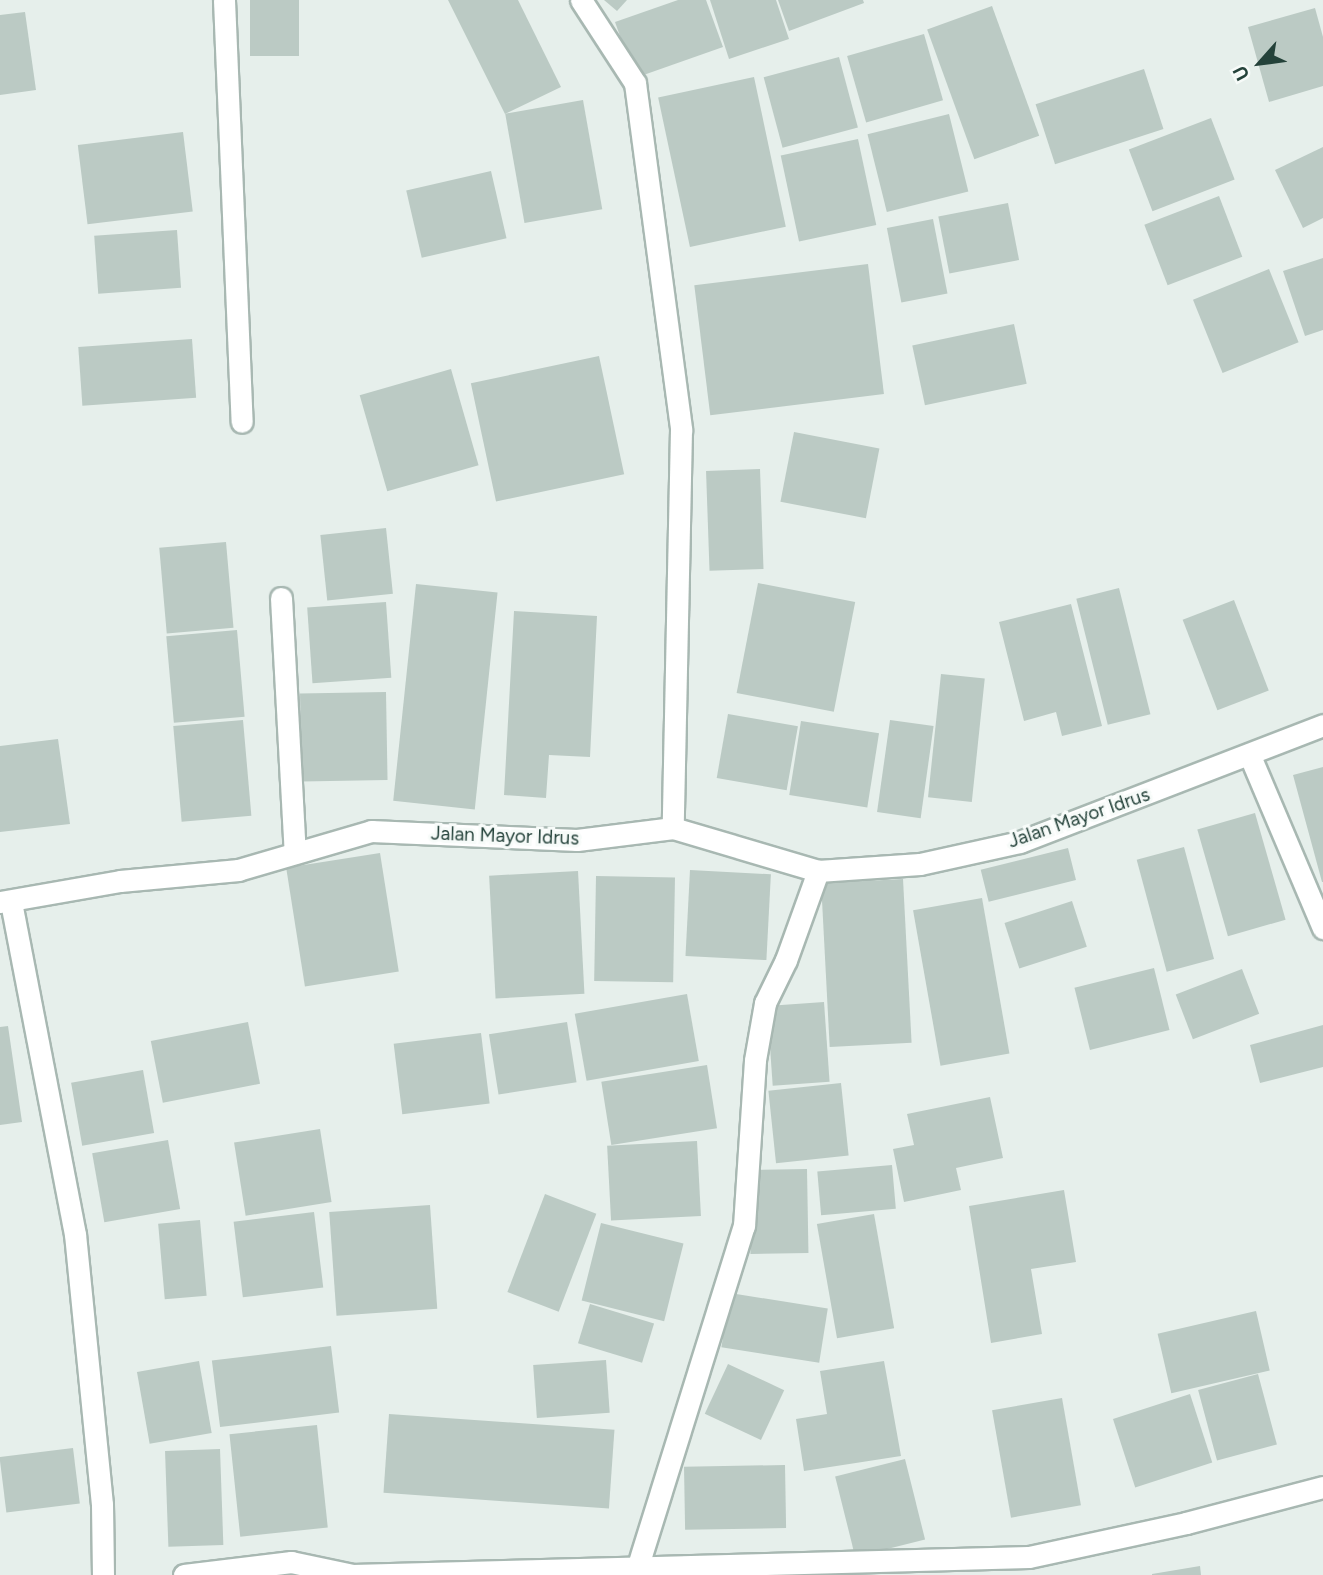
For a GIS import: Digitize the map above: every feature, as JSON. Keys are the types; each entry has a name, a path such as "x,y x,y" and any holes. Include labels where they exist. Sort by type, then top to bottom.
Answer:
{"street":[{"path":"224,0 242,422"},
{"path":"581,0 635,83 681,430 673,828"},
{"path":"281,598 295,853"},
{"name":"Jalan Mayor Idrus","path":"6,902 120,881 238,870 371,831 577,840 673,828 818,871 920,864 1020,842 1250,756 1323,725"},
{"path":"1250,756 1323,928"},
{"path":"636,1573 744,1226 755,1060 765,1003 786,960 818,871"},
{"path":"6,902 75,1234 102,1504 103,1575"},
{"path":"184,1575 291,1562 352,1574 636,1573 1028,1557 1186,1523 1323,1488"}],"building":[{"path":"250,0 299,0 299,56 250,56"},
{"path":"448,0 518,0 561,87 505,114"},
{"path":"604,0 627,0 617,11"},
{"path":"678,0 706,0 723,47 635,78 615,22"},
{"path":"710,0 776,0 789,39 729,59"},
{"path":"778,0 863,0 864,3 789,31"},
{"path":"992,6 1039,136 974,159 927,30"},
{"path":"1315,8 1323,37 1323,86 1269,102 1248,27"},
{"path":"25,12 36,90 0,95 0,15"},
{"path":"924,34 943,100 866,122 847,56"},
{"path":"839,57 858,128 783,148 764,77"},
{"path":"1144,69 1163,129 1055,164 1036,104"},
{"path":"754,77 786,227 690,247 658,97"},
{"path":"583,100 602,209 524,223 505,114"},
{"path":"949,114 968,192 887,212 867,134"},
{"path":"1211,118 1235,180 1152,211 1129,150"},
{"path":"183,132 193,211 88,224 78,145"},
{"path":"858,139 876,225 799,242 781,155"},
{"path":"1323,147 1323,218 1303,228 1275,170"},
{"path":"491,171 507,238 422,258 406,191"},
{"path":"1219,196 1242,257 1168,285 1144,225"},
{"path":"1008,203 1019,260 949,273 938,217"},
{"path":"933,219 948,294 901,303 887,228"},
{"path":"177,230 181,288 98,294 94,236"},
{"path":"1323,258 1323,330 1305,336 1283,271"},
{"path":"868,264 884,394 710,415 694,285"},
{"path":"1269,269 1299,342 1223,373 1193,300"},
{"path":"1014,324 1027,384 925,405 912,346"},
{"path":"192,339 196,398 82,406 78,347"},
{"path":"599,356 624,474 496,502 471,383"},
{"path":"451,369 479,465 387,491 360,395"},
{"path":"794,432 879,449 866,518 780,502"},
{"path":"760,469 763,569 710,571 706,471"},
{"path":"386,528 393,594 327,601 320,535"},
{"path":"226,542 233,628 167,634 159,548"},
{"path":"758,583 855,602 834,712 737,693"},
{"path":"416,584 498,593 475,809 393,801"},
{"path":"1119,588 1150,714 1108,725 1076,599"},
{"path":"1234,600 1269,691 1217,710 1183,620"},
{"path":"386,602 391,678 312,683 307,608"},
{"path":"1071,604 1102,726 1062,736 1056,712 1024,721 999,622"},
{"path":"514,611 597,616 590,757 549,755 546,798 504,795"},
{"path":"237,630 245,717 174,723 166,636"},
{"path":"941,674 985,679 972,802 928,797"},
{"path":"386,692 388,780 302,781 300,694"},
{"path":"728,714 798,726 787,790 717,778"},
{"path":"243,720 251,816 182,822 173,726"},
{"path":"890,720 934,726 921,818 877,812"},
{"path":"801,721 879,733 867,807 789,795"},
{"path":"58,739 70,824 0,832 0,746"},
{"path":"1323,767 1323,882 1322,882 1293,775"},
{"path":"1255,813 1286,920 1228,936 1197,830"},
{"path":"1184,847 1214,959 1167,972 1137,860"},
{"path":"1068,848 1076,880 989,902 981,870"},
{"path":"380,853 399,972 305,986 286,868"},
{"path":"690,870 771,874 766,960 685,956"},
{"path":"578,871 584,994 496,998 489,876"},
{"path":"596,876 675,877 673,982 594,981"},
{"path":"903,879 912,1043 830,1047 821,883"},
{"path":"982,898 1009,1054 940,1066 913,910"},
{"path":"1072,901 1087,947 1019,969 1004,923"},
{"path":"1154,968 1169,1030 1090,1050 1074,988"},
{"path":"1242,969 1259,1014 1193,1039 1176,994"},
{"path":"687,994 699,1061 587,1081 575,1014"},
{"path":"824,1002 830,1082 773,1086 767,1006"},
{"path":"248,1022 260,1084 163,1103 151,1041"},
{"path":"567,1022 577,1082 499,1095 489,1034"},
{"path":"1323,1025 1323,1067 1260,1083 1250,1045"},
{"path":"8,1026 22,1122 0,1125 0,1027"},
{"path":"481,1033 490,1103 402,1114 394,1044"},
{"path":"707,1065 717,1128 611,1145 601,1082"},
{"path":"143,1070 154,1133 82,1146 71,1083"},
{"path":"841,1083 849,1156 776,1163 768,1091"},
{"path":"990,1097 1003,1158 956,1168 961,1190 904,1202 893,1149 914,1145 907,1114"},
{"path":"320,1129 332,1202 246,1216 234,1143"},
{"path":"168,1140 180,1209 104,1222 92,1153"},
{"path":"697,1141 701,1216 611,1221 607,1146"},
{"path":"892,1165 896,1209 821,1215 817,1172"},
{"path":"807,1169 808,1253 750,1254 749,1170"},
{"path":"1064,1190 1076,1262 1031,1269 1042,1334 991,1343 969,1206"},
{"path":"545,1194 596,1214 559,1312 507,1292"},
{"path":"430,1205 437,1309 337,1316 329,1212"},
{"path":"314,1212 323,1287 243,1297 234,1222"},
{"path":"874,1214 894,1328 837,1338 817,1224"},
{"path":"200,1220 207,1296 165,1299 158,1224"},
{"path":"601,1223 683,1244 664,1321 582,1301"},
{"path":"730,1293 828,1308 819,1363 721,1347"},
{"path":"590,1304 654,1324 642,1363 578,1343"},
{"path":"1256,1311 1270,1370 1171,1393 1158,1334"},
{"path":"331,1346 339,1413 220,1427 212,1361"},
{"path":"606,1360 610,1413 537,1418 533,1365"},
{"path":"199,1361 212,1433 150,1444 137,1372"},
{"path":"884,1361 901,1456 804,1471 796,1419 827,1414 820,1371"},
{"path":"728,1364 784,1390 761,1440 705,1414"},
{"path":"1258,1374 1277,1445 1217,1461 1198,1390"},
{"path":"1190,1394 1212,1462 1135,1488 1113,1419"},
{"path":"1062,1398 1081,1505 1011,1518 992,1410"},
{"path":"389,1414 614,1430 609,1509 383,1493"},
{"path":"317,1425 328,1527 240,1537 229,1434"},
{"path":"73,1448 80,1504 6,1513 0,1457"},
{"path":"220,1449 223,1545 168,1547 165,1451"},
{"path":"905,1459 925,1540 855,1557 835,1476"},
{"path":"785,1465 786,1528 685,1530 684,1467"},
{"path":"1200,1566 1201,1575 1152,1575 1152,1574"}]}
